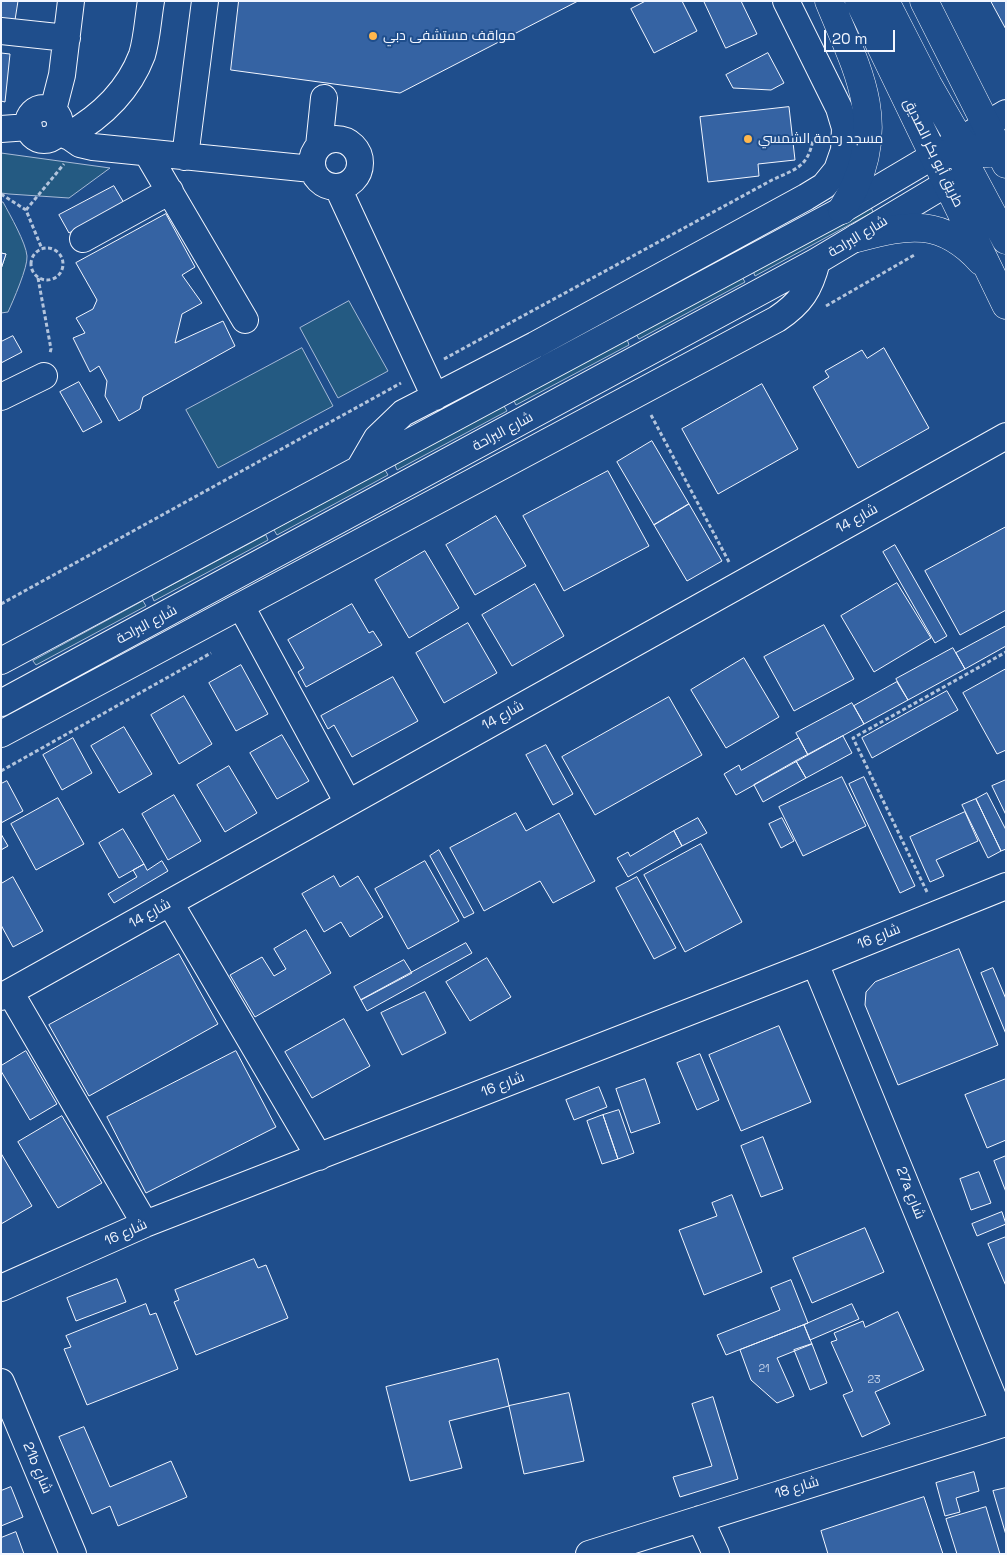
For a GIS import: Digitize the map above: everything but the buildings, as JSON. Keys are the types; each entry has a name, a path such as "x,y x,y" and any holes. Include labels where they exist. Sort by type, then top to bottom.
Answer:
{"main road":[{"path":"829,1 863,86 868,112 868,138 864,163 855,188 842,210"},
{"name":"طريق أبو بكر الصديق","path":"859,1 934,155"},
{"path":"885,1 928,85 959,139 973,151 1004,155 996,118 924,1"},
{"path":"934,155 951,155 965,163 965,189 1006,240"},
{"name":"طريق أبو بكر الصديق","path":"965,189 989,269 1006,305"},
{"path":"857,238 906,227 925,228 944,233 957,240 973,252 989,269"}],"street":[{"path":"65,130 62,75 71,1"},
{"path":"65,130 87,125 121,93 133,74 142,53 151,1"},
{"path":"185,157 205,1"},
{"path":"359,469 377,438 403,413 535,345 824,186 837,170 844,150 845,128 839,108 786,1"},
{"path":"1,31 67,38"},
{"path":"332,101 341,116 344,130 351,144 358,151 360,170 347,185 338,188 329,187 322,183 316,177 316,157 332,101"},
{"path":"1,128 29,127 30,116 38,109 43,108 65,130 93,147 185,157 316,157"},
{"path":"1,662 842,210 996,118"},
{"path":"316,157 326,141 335,139 351,144"},
{"path":"147,153 245,320"},
{"name":"شارع البراحة","path":"1,703 817,262 918,202 965,189 1004,155"},
{"path":"902,174 913,178 918,183 920,190 918,202"},
{"path":"338,188 435,397"},
{"path":"82,239 170,191"},
{"path":"1,734 777,319 792,308 804,295 812,279 817,262"},
{"path":"535,345 581,350"},
{"path":"1,397 44,376"},
{"name":"شارع 14","path":"6,994 1006,436"},
{"path":"241,606 348,803"},
{"name":"شارع 16","path":"1,1288 146,1224 816,963 1006,886"},
{"path":"170,903 319,1157"},
{"name":"27a شارع","path":"816,963 1005,1423"},
{"path":"6,994 146,1224"},
{"name":"21b شارع","path":"1,1382 73,1554"},
{"name":"شارع 18","path":"589,1554 1005,1423"},
{"path":"700,1519 716,1554"}],"path":[{"path":"26,210 65,130"},
{"path":"1,194 26,210 42,249"},
{"path":"38,278 52,280 58,276 62,270 63,263 61,256 56,251 49,248 36,252 32,258 31,265 33,272 38,278 51,349 44,376"},
{"path":"648,410 741,584"},
{"path":"937,913 852,738 1006,652"}],"shaded area":[{"path":"1,153 110,168 69,198 1,193"},
{"path":"1,202 3,202 24,244 27,261 8,312 1,313 1,269 6,254 1,253"},
{"path":"871,207 873,212 755,276 753,271"},
{"path":"742,277 745,282 639,339 636,334"},
{"path":"349,301 388,371 338,398 300,328"},
{"path":"627,339 629,345 516,405 514,401"},
{"path":"302,348 333,406 218,468 186,410"},
{"path":"504,406 507,411 397,470 395,465"},
{"path":"385,470 388,475 277,535 274,530"},
{"path":"266,535 268,540 154,601 152,596"},
{"path":"143,601 146,606 36,665 33,661"}],"place":[{"name":"مواقف مستشفى دبي","path":"373,36"},
{"name":"مسجد رحمة الشمسي","path":"748,139"}]}
